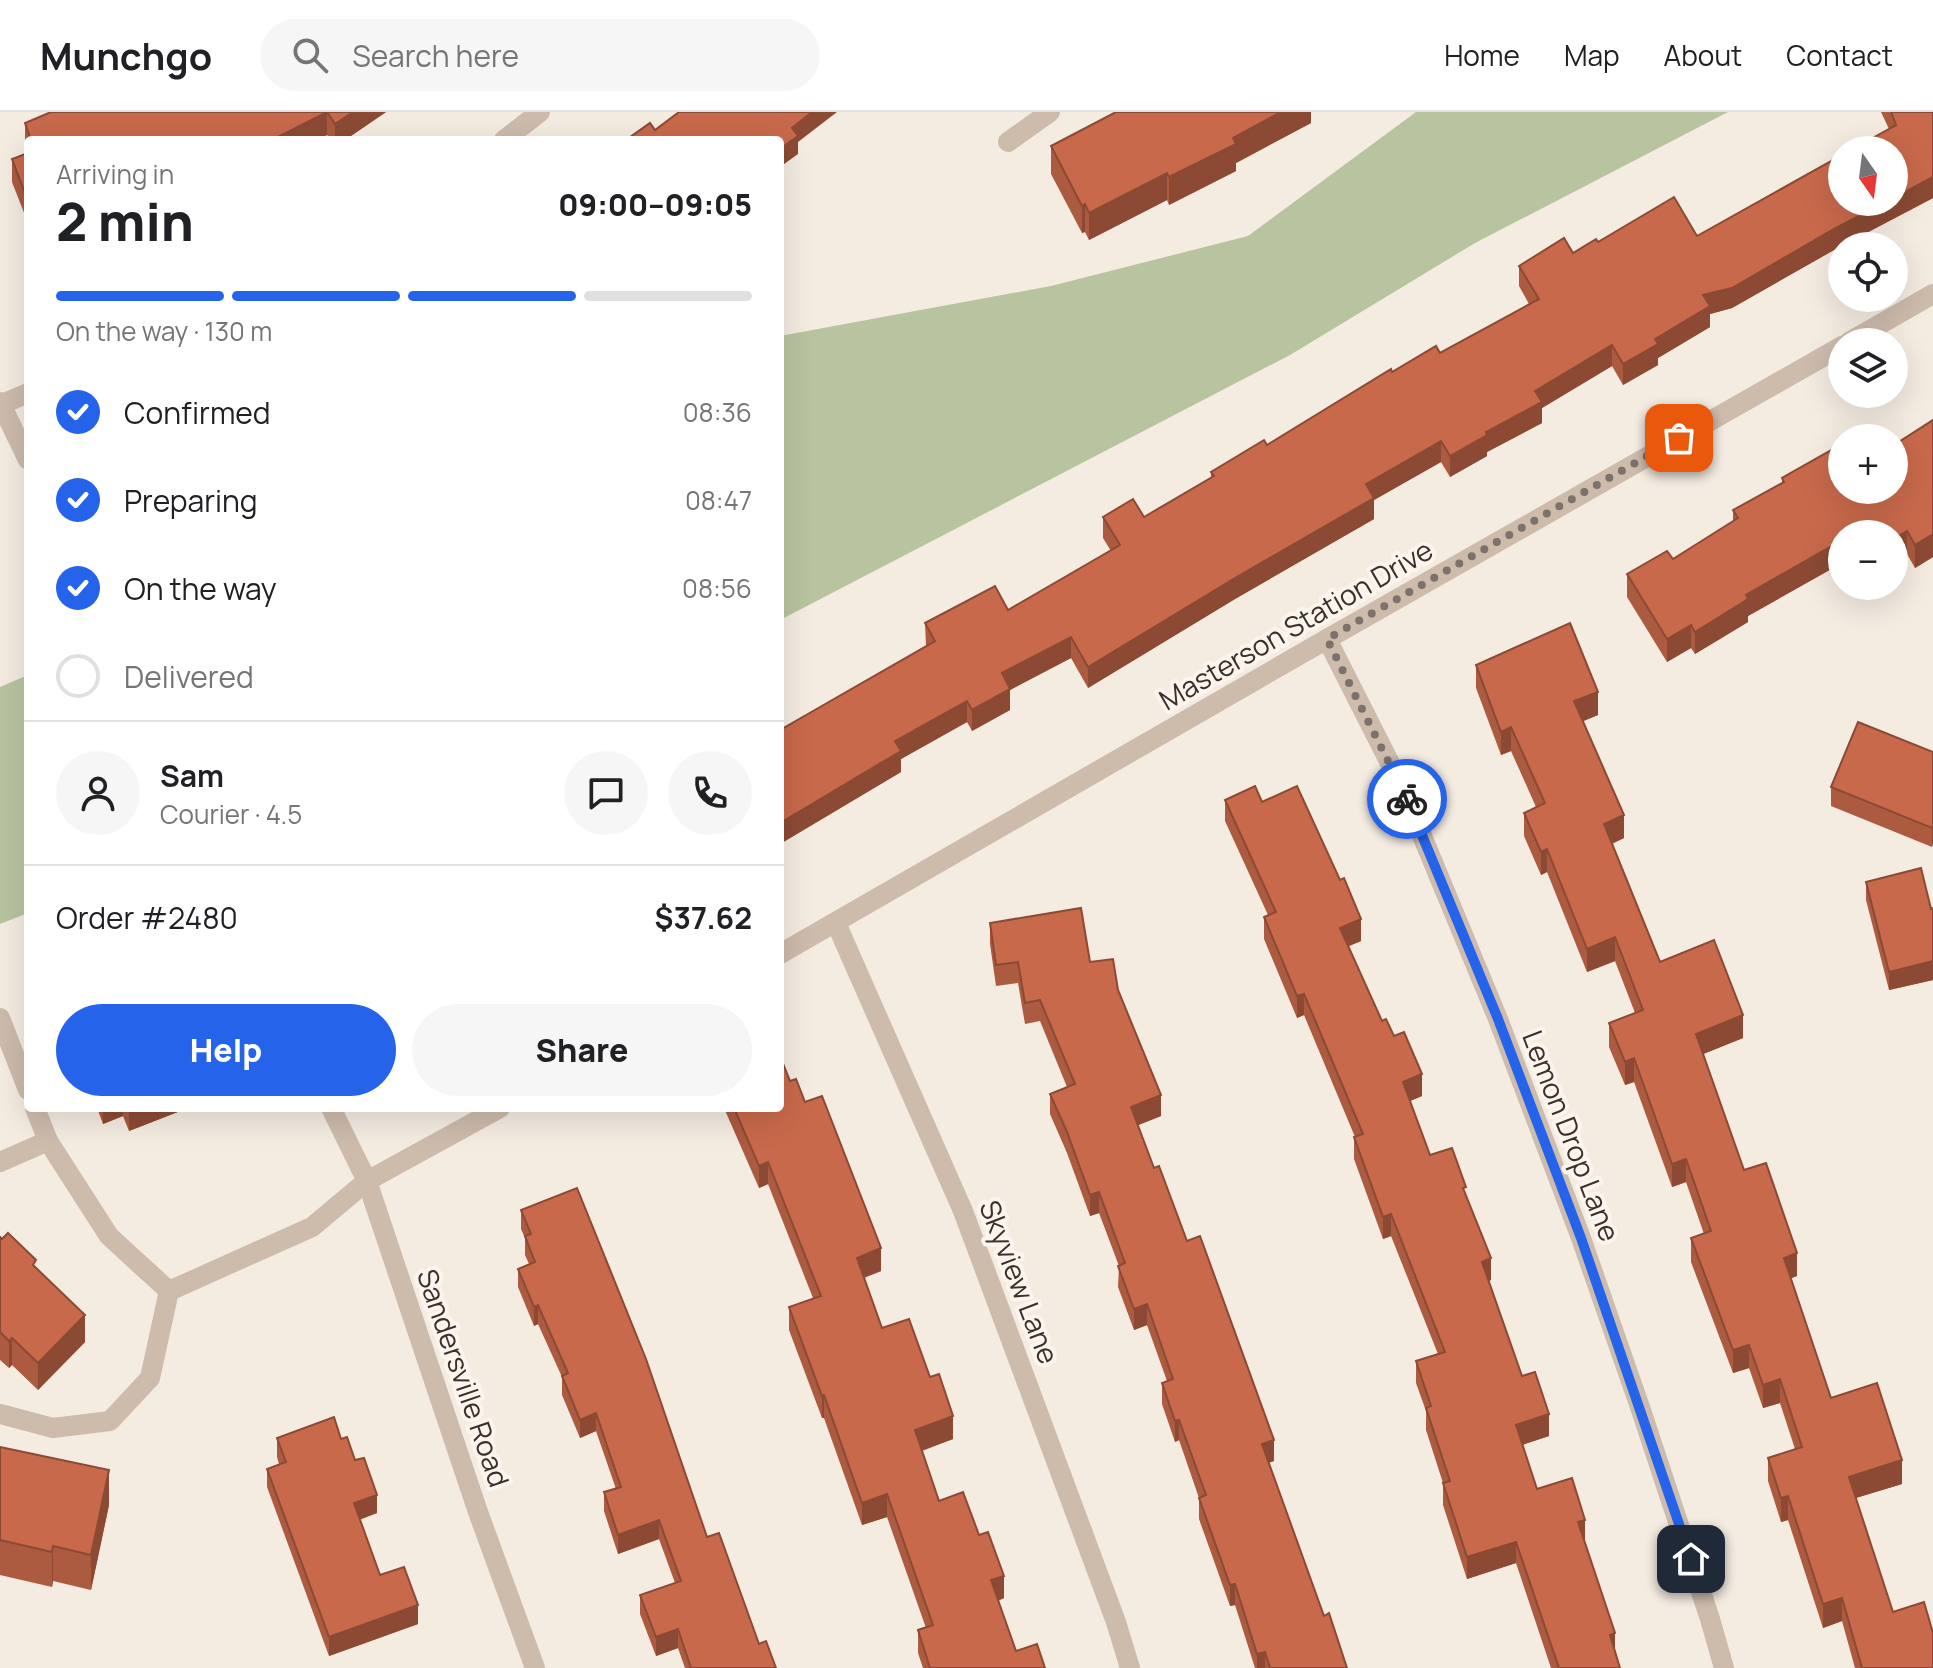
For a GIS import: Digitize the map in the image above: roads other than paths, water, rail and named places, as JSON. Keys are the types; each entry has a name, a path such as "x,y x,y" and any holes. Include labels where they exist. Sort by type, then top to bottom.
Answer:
{"street":[{"path":"509,136 540,112"},
{"path":"1008,142 1050,112"},
{"path":"1874,328 1933,294"},
{"name":"Masterson Station Drive","path":"784,952 1828,354"},
{"path":"24,395 0,404 24,452"},
{"name":"Lemon Drop Lane","path":"1327,639 1401,785 1498,1019 1581,1238 1641,1410 1724,1668"},
{"name":"Skyview Lane","path":"836,923 963,1211 1116,1622 1130,1668"},
{"path":"0,1018 24,1080"},
{"path":"37,1112 48,1141 109,1236 169,1291"},
{"name":"Sandersville Road","path":"333,1112 367,1181 473,1497 535,1668"},
{"path":"169,1291 312,1227 367,1181 493,1112"},
{"path":"0,1162 48,1141"},
{"path":"0,1414 53,1428 110,1421 150,1378 169,1291"}]}
